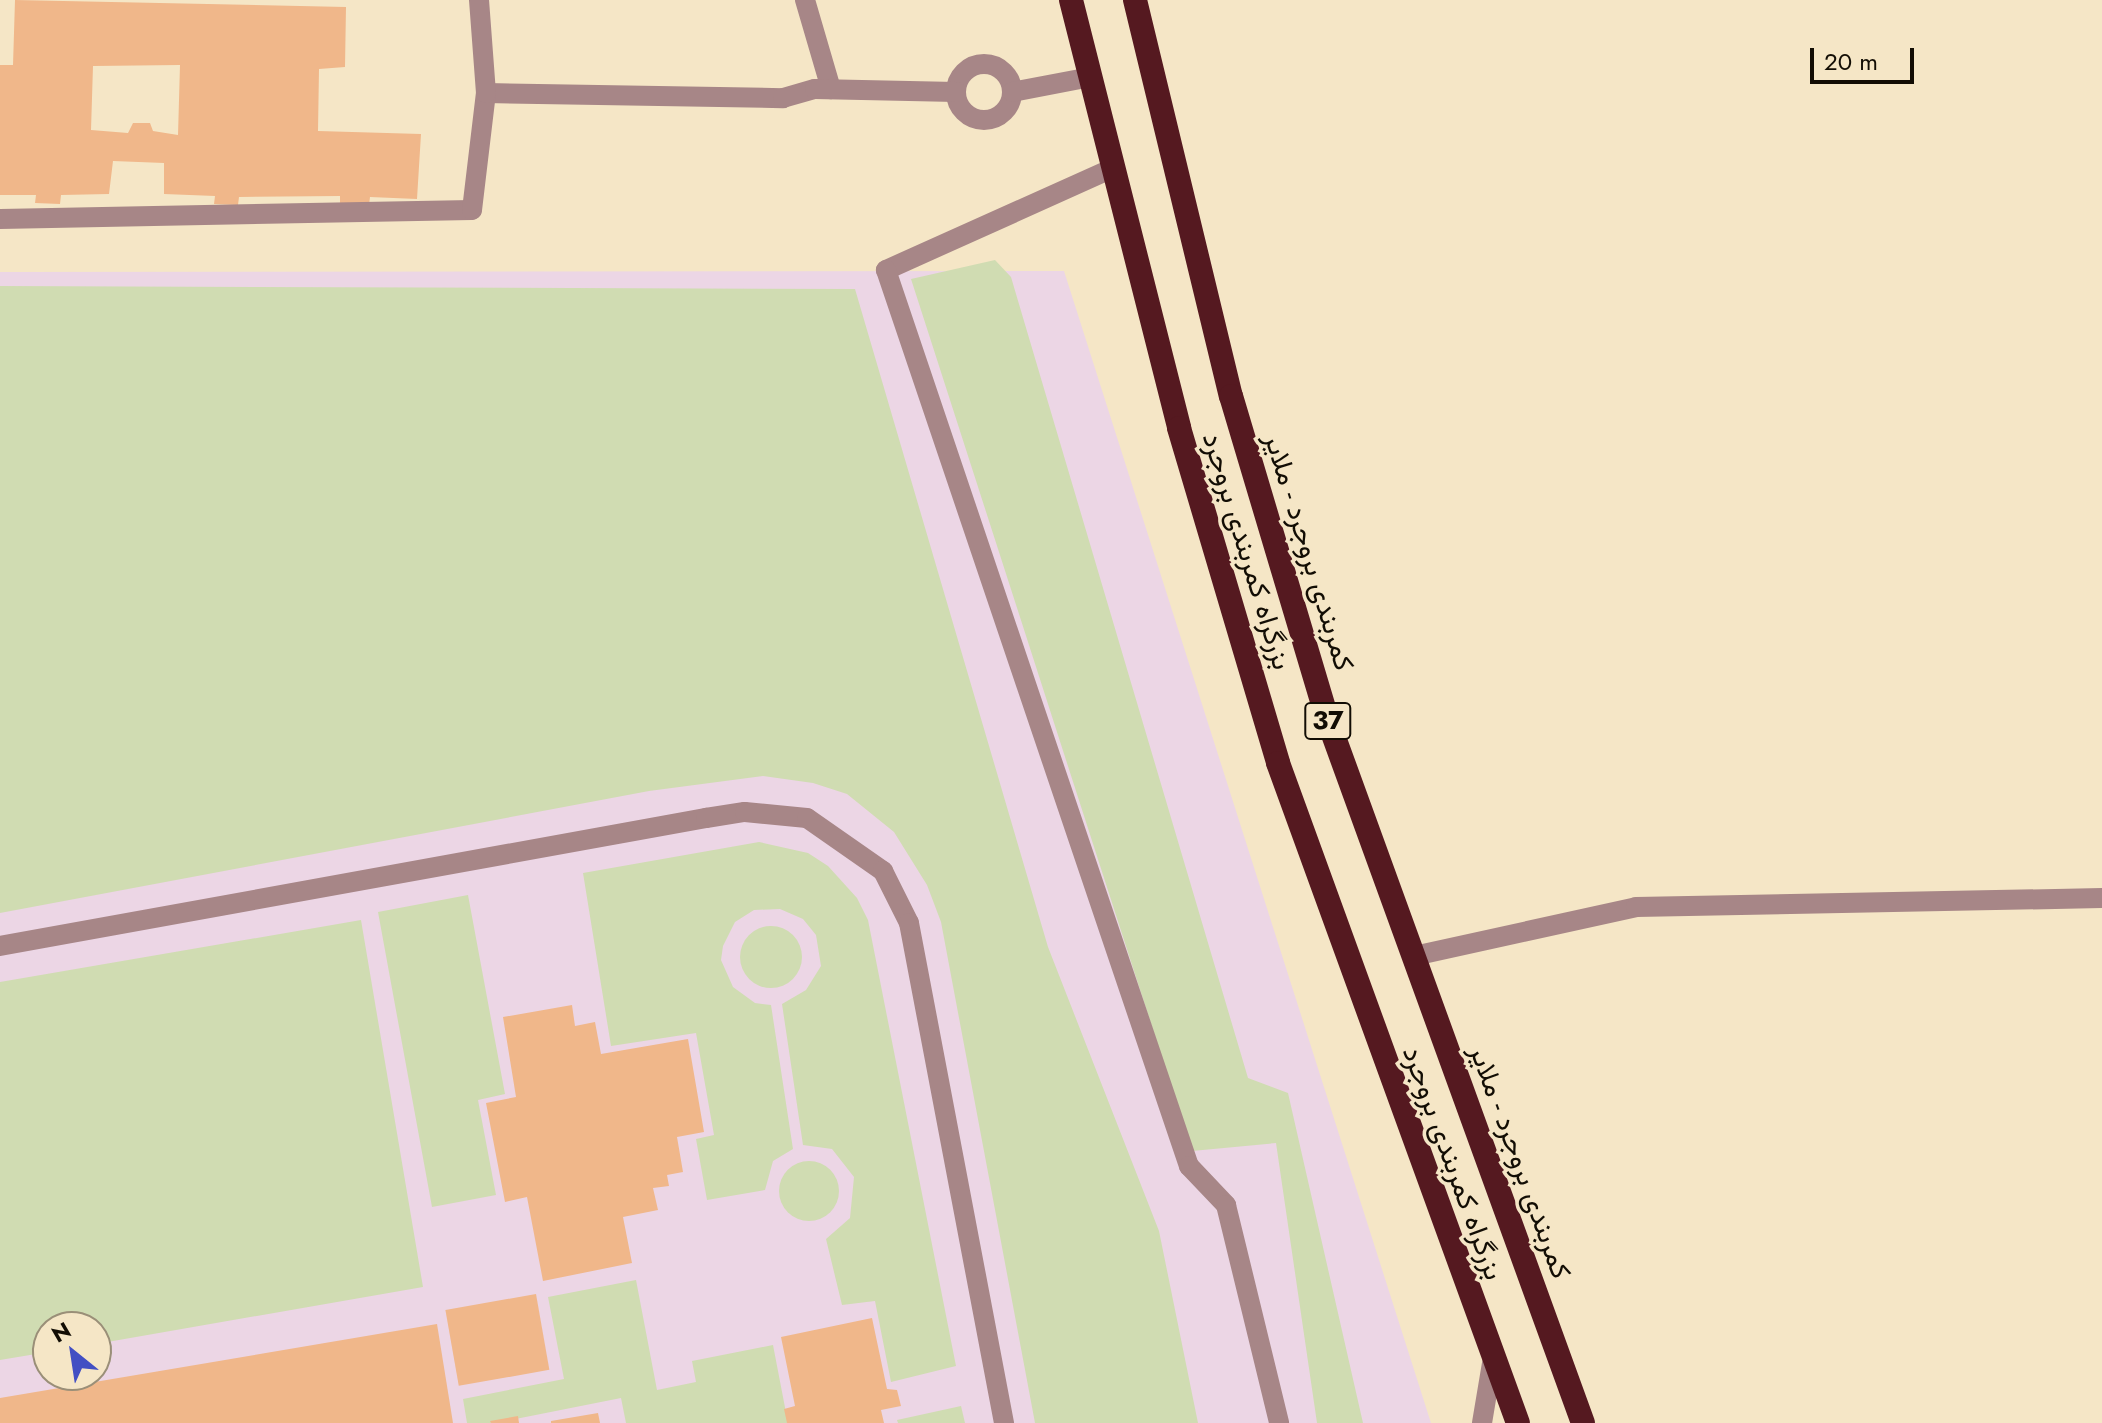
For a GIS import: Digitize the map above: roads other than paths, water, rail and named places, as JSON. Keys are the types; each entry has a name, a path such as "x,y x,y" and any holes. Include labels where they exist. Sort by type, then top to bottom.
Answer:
{"highway":[{"name":"کمربندی بروجرد - ملایر","path":"1135,0 1231,396 1326,715 1583,1423"},
{"name":"بزرگراه کمربندی بروجرد","path":"1071,2 1179,428 1278,763 1492,1363 1518,1423"}],"lane":[{"path":"0,219 472,210 486,93 479,0"},
{"path":"805,0 831,89"},
{"path":"984,64 1002,70 1012,92 1005,112 979,120 963,112 956,92 967,70 984,64"},
{"path":"1012,92 1091,77"},
{"path":"486,93 783,98 831,89 956,92"},
{"path":"1113,168 886,270 1189,1166 1226,1205 1279,1423"},
{"path":"0,946 706,818 745,812 807,818 883,871 909,923 1004,1423"},
{"path":"1414,956 1636,907 2102,898"},
{"path":"1482,1423 1492,1363"}]}
